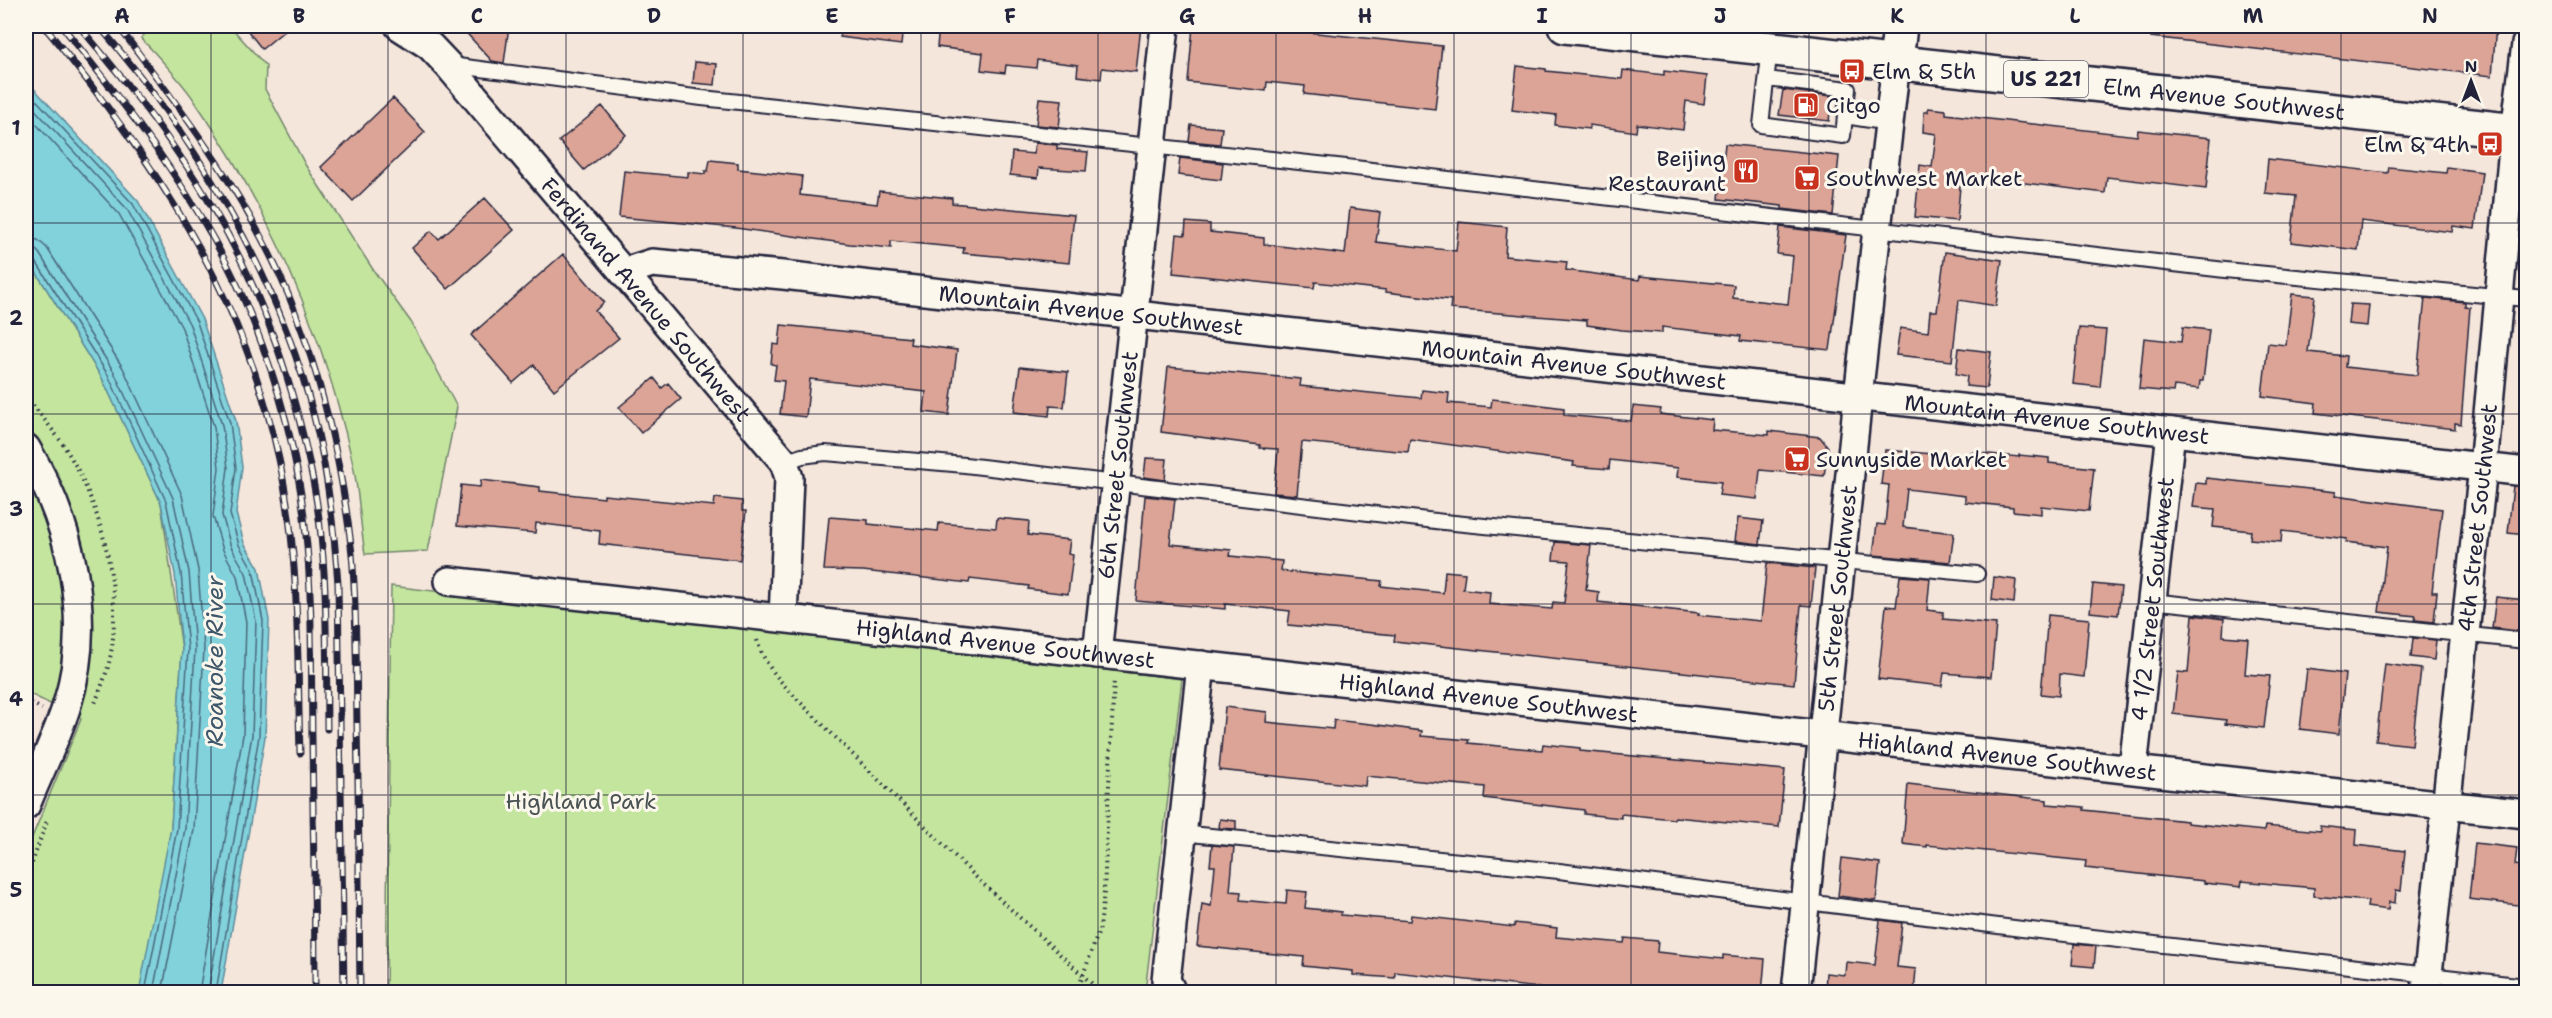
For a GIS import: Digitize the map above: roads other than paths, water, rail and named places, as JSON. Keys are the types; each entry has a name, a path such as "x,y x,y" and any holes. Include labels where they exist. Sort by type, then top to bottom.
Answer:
{"main road":[{"name":"Elm Avenue Southwest","path":"1565,26 1769,64 1896,62 2521,132"},
{"name":"5th Street Southwest","path":"1896,62 1900,26"}],"street":[{"name":"Ferdinand Avenue Southwest","path":"399,26 430,46 447,65 784,462"},
{"name":"6th Street Southwest","path":"1097,654 1165,26"},
{"name":"4th Street Southwest","path":"2427,983 2483,467 2499,296 2521,132 2526,44"},
{"name":"5th Street Southwest","path":"1796,993 1858,397 1896,62"},
{"name":"Mountain Avenue Southwest","path":"624,272 652,263 783,275 2526,472"},
{"name":"4 1/2 Street Southwest","path":"2133,768 2171,432"},
{"path":"26,448 57,507 69,549 77,601 78,640 75,670 66,707 26,805"},
{"path":"783,618 789,478 784,462"},
{"name":"Highland Avenue Southwest","path":"449,581 2133,768 2526,814"},
{"path":"1172,993 1166,980 1201,665"}],"lane":[{"path":"1769,64 1848,89 1845,116 1843,136 1761,125 1769,64"},
{"path":"447,65 702,98 1346,167 1737,214 1877,227 2224,270 2526,299"},
{"path":"1845,116 1889,123"},
{"path":"784,462 802,456 825,453 965,465 1444,522 1977,574"},
{"path":"2151,602 2526,642"},
{"path":"1181,833 1559,871 2300,961 2427,983 2526,986"}],"water":[{"name":"Roanoke River","path":"26,80 138,201 202,319 236,421 242,467 236,513 244,543 259,568 269,620 265,737 221,992 139,992 171,828 182,649 175,574 161,503 102,378 26,256"}],"railway":[{"path":"44,26 121,125 188,228 217,282 242,338 263,397 279,459 291,532 296,605 300,753"},
{"path":"62,26 143,130 215,241 253,321 286,422 298,474 308,553 315,992"},
{"path":"79,26 149,112 197,181 244,267 283,365 310,466 321,531 325,597 327,729"},
{"path":"99,26 168,114 229,210 279,311 314,417 330,500 338,584 344,992"},
{"path":"118,26 193,127 259,233 278,271 305,339 331,430 348,523 355,597 360,992"}],"place":[{"name":"Elm & 5th","path":"1852,71"},
{"name":"Citgo","path":"1806,105"},
{"name":"Elm & 4th","path":"2490,144"},
{"name":"Beijing Restaurant","path":"1746,171"},
{"name":"Southwest Market","path":"1807,178"},
{"name":"Sunnyside Market","path":"1797,459"}],"park label":[{"name":"Highland Park","path":"581,801"}]}
